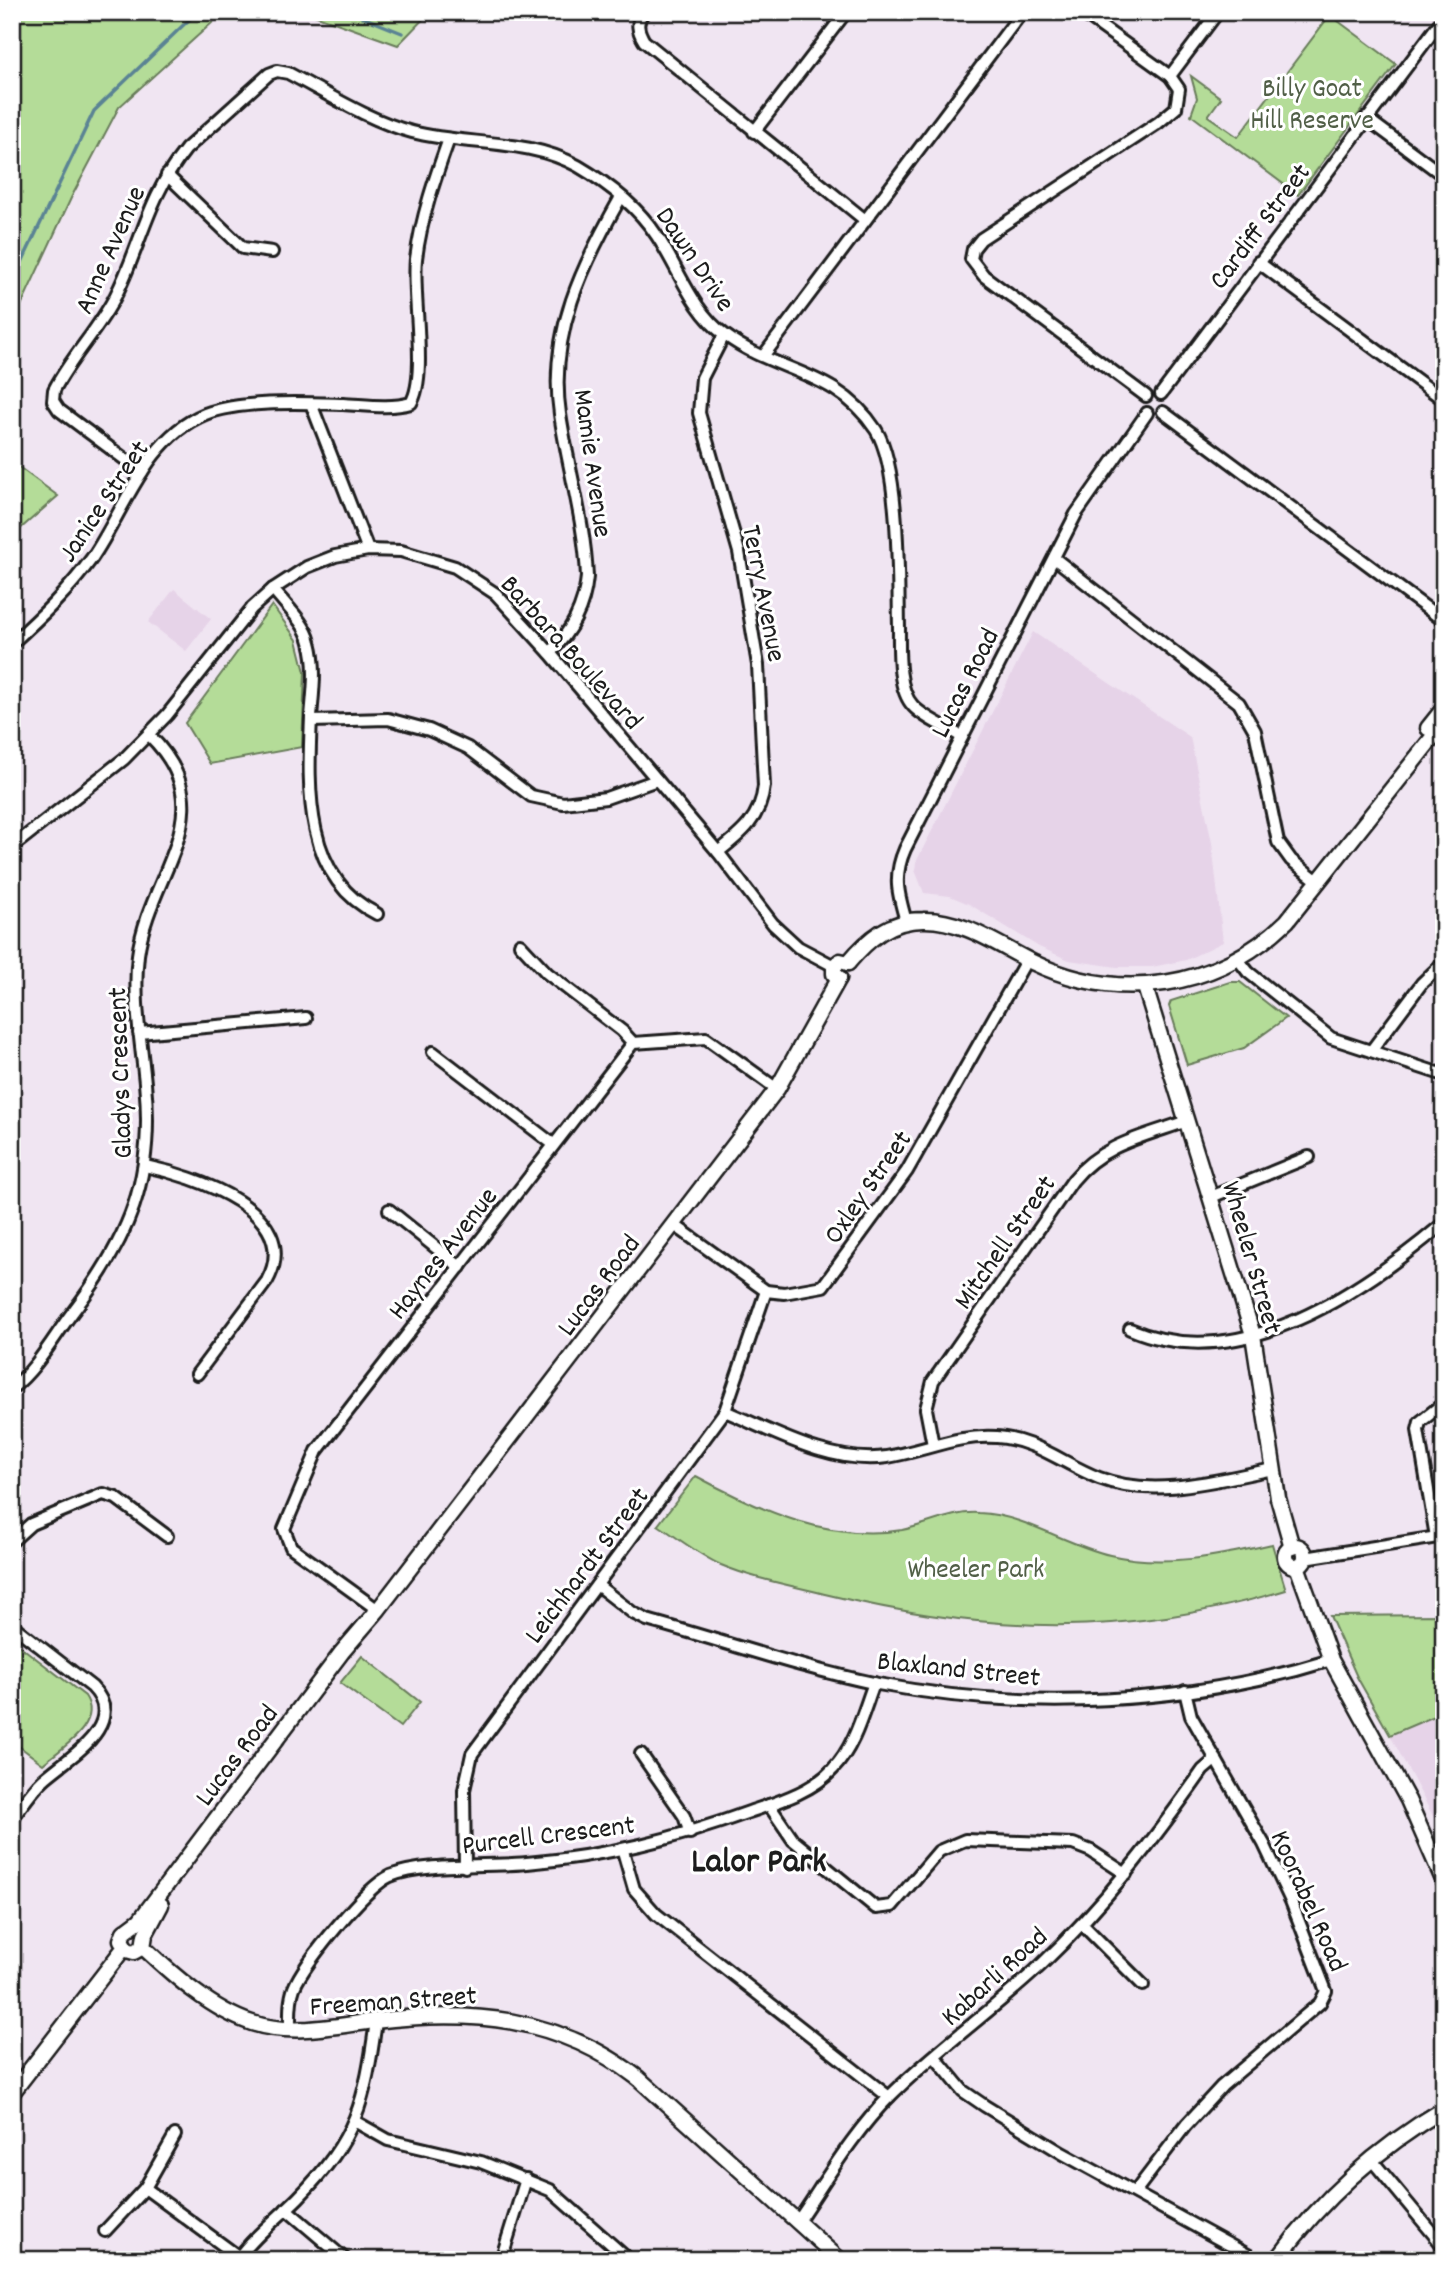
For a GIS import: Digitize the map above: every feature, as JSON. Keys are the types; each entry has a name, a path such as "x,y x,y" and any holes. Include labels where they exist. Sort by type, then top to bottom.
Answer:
{"street":[{"path":"643,12 639,18 638,31 644,41 865,220"},
{"path":"754,132 846,12"},
{"path":"764,355 1022,12"},
{"path":"1081,12 1171,76 1180,96 1172,113 981,239 971,253 973,265 984,276 1146,396"},
{"path":"1171,76 1218,12"},
{"name":"Cardiff Street","path":"1161,394 1444,17"},
{"name":"Dawn Drive","path":"269,74 277,71 288,73 372,117 411,131 449,139 513,146 555,156 578,166 621,197 653,230 698,308 724,335 812,375 859,408 877,432 891,466 899,651 904,684 911,705 962,737"},
{"name":"Anne Avenue","path":"142,472 59,410 53,396 58,383 112,303 127,272 145,218 167,175 186,149 269,74"},
{"path":"1366,118 1444,176"},
{"name":"Janice Street","path":"12,643 66,592 80,574 142,472 175,436 206,414 268,405 396,407 411,403 419,384 414,295 416,258 426,209 449,139"},
{"path":"167,175 243,248 272,252"},
{"name":"Mamie Avenue","path":"550,653 575,621 585,594 587,577 559,410 563,320 587,257 621,197"},
{"path":"1258,262 1444,400"},
{"name":"Terry Avenue","path":"718,852 752,821 761,805 764,786 758,665 741,565 699,413 702,378 724,335"},
{"path":"1152,392 1161,394 1166,404 1163,412 1157,416 1147,413 1143,407 1146,396 1152,392"},
{"path":"313,406 368,550"},
{"path":"1163,412 1444,621"},
{"name":"Lucas Road","path":"124,1948 122,1936 140,1937 342,1652 378,1610 777,1089 840,969 877,934 906,921 896,872 962,737 1088,494 1147,413"},
{"name":"Barbara Boulevard","path":"12,847 124,759 149,735 252,608 273,589 320,561 368,550 418,554 470,575 503,600 788,938 810,955 840,969"},
{"path":"1054,558 1239,703 1255,731 1278,842 1291,860 1319,882"},
{"path":"273,589 309,640 314,670 311,813 320,846 333,872 351,897 377,914"},
{"path":"1348,843 1350,836 1444,708"},
{"path":"311,721 388,719 429,730 468,748 531,796 563,803 606,798 657,780"},
{"path":"906,921 926,920 964,928 1027,959 1079,980 1103,985 1145,987 1194,977 1238,959 1273,935 1319,882 1444,723"},
{"name":"Gladys Crescent","path":"12,1388 97,1280 116,1250 145,1166 145,1087 139,1033 138,953 178,837 185,799 176,767 149,735"},
{"path":"520,944 547,973 622,1031 633,1043 706,1038 777,1089"},
{"name":"Oxley Street","path":"766,1291 784,1293 824,1286 907,1171 1027,959"},
{"path":"1238,959 1248,972 1331,1038 1394,1061 1444,1075"},
{"path":"1371,1051 1422,983 1444,962"},
{"name":"Wheeler Street","path":"1145,987 1253,1335 1273,1469 1292,1547 1301,1548 1301,1562"},
{"path":"139,1033 306,1018"},
{"name":"Haynes Avenue","path":"378,1610 291,1547 285,1536 286,1523 317,1451 633,1043"},
{"path":"433,1052 553,1144"},
{"name":"Mitchell Street","path":"933,1445 926,1409 933,1381 1073,1180 1085,1165 1110,1148 1187,1121"},
{"path":"1211,1197 1309,1157"},
{"path":"145,1166 190,1175 222,1190 266,1226 276,1246 273,1270 267,1281 197,1374"},
{"path":"389,1210 460,1267"},
{"path":"1130,1329 1158,1340 1192,1345 1253,1335 1333,1302 1394,1265 1444,1223"},
{"path":"673,1224 766,1291"},
{"name":"Leichhardt Street","path":"465,1867 464,1790 472,1754 725,1411 766,1291"},
{"path":"1444,1403 1420,1422 1418,1430 1440,1536 1301,1562 1307,1602 1331,1660 1408,1800 1444,1882"},
{"path":"725,1411 822,1450 855,1457 889,1457 976,1436 1018,1440 1053,1453 1099,1478 1146,1488 1273,1469"},
{"path":"12,1541 31,1524 103,1493 116,1498 167,1536"},
{"name":"Blaxland Street","path":"597,1586 633,1613 647,1619 874,1683 1007,1699 1115,1698 1185,1691 1274,1675 1331,1660"},
{"path":"12,1625 92,1687 100,1698 104,1711 102,1723 91,1740 41,1782 12,1819"},
{"name":"Purcell Crescent","path":"289,2030 292,1996 298,1979 368,1891 400,1873 528,1863 623,1851 690,1833 769,1805 807,1789 834,1768 850,1744 874,1683"},
{"name":"Koorabel Road","path":"1135,2192 1206,2102 1255,2055 1317,2006 1326,1991 1280,1878 1191,1716 1185,1691"},
{"path":"640,1754 684,1815 690,1833"},
{"name":"Kabarli Road","path":"798,2221 857,2135 889,2097 1039,1966 1082,1924 1126,1874 1203,1770 1216,1759"},
{"path":"769,1805 793,1840 876,1908 892,1906 939,1851 950,1844 965,1840 1078,1845 1126,1874"},
{"path":"623,1851 634,1889 656,1914 889,2097"},
{"path":"1082,1924 1143,1985"},
{"path":"12,2093 124,1948 134,1952 140,1937"},
{"name":"Freeman Street","path":"140,1937 211,2002 252,2023 289,2030 444,2015 480,2016 540,2027 576,2040 639,2078 841,2260"},
{"path":"145,2188 238,2258 324,2171 356,2122 369,2074 376,2021"},
{"path":"935,2057 964,2091 985,2106 1257,2260"},
{"path":"1277,2260 1335,2191 1371,2159 1444,2109"},
{"path":"356,2122 406,2146 481,2162 550,2190 573,2207 629,2260"},
{"path":"105,2231 145,2188 175,2135"},
{"path":"1371,2159 1444,2247"},
{"path":"501,2260 526,2179"},
{"path":"286,2209 346,2260"}],"shaded area":[{"path":"174,589 211,619 186,651 148,622"},
{"path":"1033,632 1190,737 1212,843 1223,942 1186,960 1152,967 1117,967 1069,960 1039,947 969,904 950,896 924,893 915,870 916,862"},
{"path":"1444,1712 1444,1837 1390,1735"}],"green space":[{"path":"12,12 224,12 119,107 72,196 12,325"},
{"path":"306,12 430,12 398,45"},
{"name":"Billy Goat Hill Reserve","path":"1330,15 1396,64 1298,195 1191,115 1197,98 1191,76 1221,98 1208,116 1238,137"},
{"path":"12,462 58,496 12,536"},
{"path":"272,605 297,640 305,672 302,747 210,764 185,723"},
{"path":"1230,982 1240,982 1286,1018 1244,1048 1187,1065 1169,1006 1171,1001"},
{"name":"Wheeler Park","path":"696,1476 769,1511 821,1527 847,1531 874,1533 902,1530 950,1516 979,1513 1013,1519 1077,1545 1130,1559 1191,1559 1272,1544 1286,1590 1227,1606 1170,1617 1114,1623 1002,1623 888,1608 734,1570 705,1556 658,1525"},
{"path":"1444,1615 1444,1712 1390,1735 1357,1677 1330,1616"},
{"path":"12,1640 85,1696 89,1706 85,1726 43,1764 12,1741"},
{"path":"362,1656 420,1702 400,1727 340,1683"}],"waterway":[{"path":"12,283 94,111 197,12"},
{"path":"350,12 402,33"}],"district":[{"name":"Lalor Park","path":"759,1859"}]}
